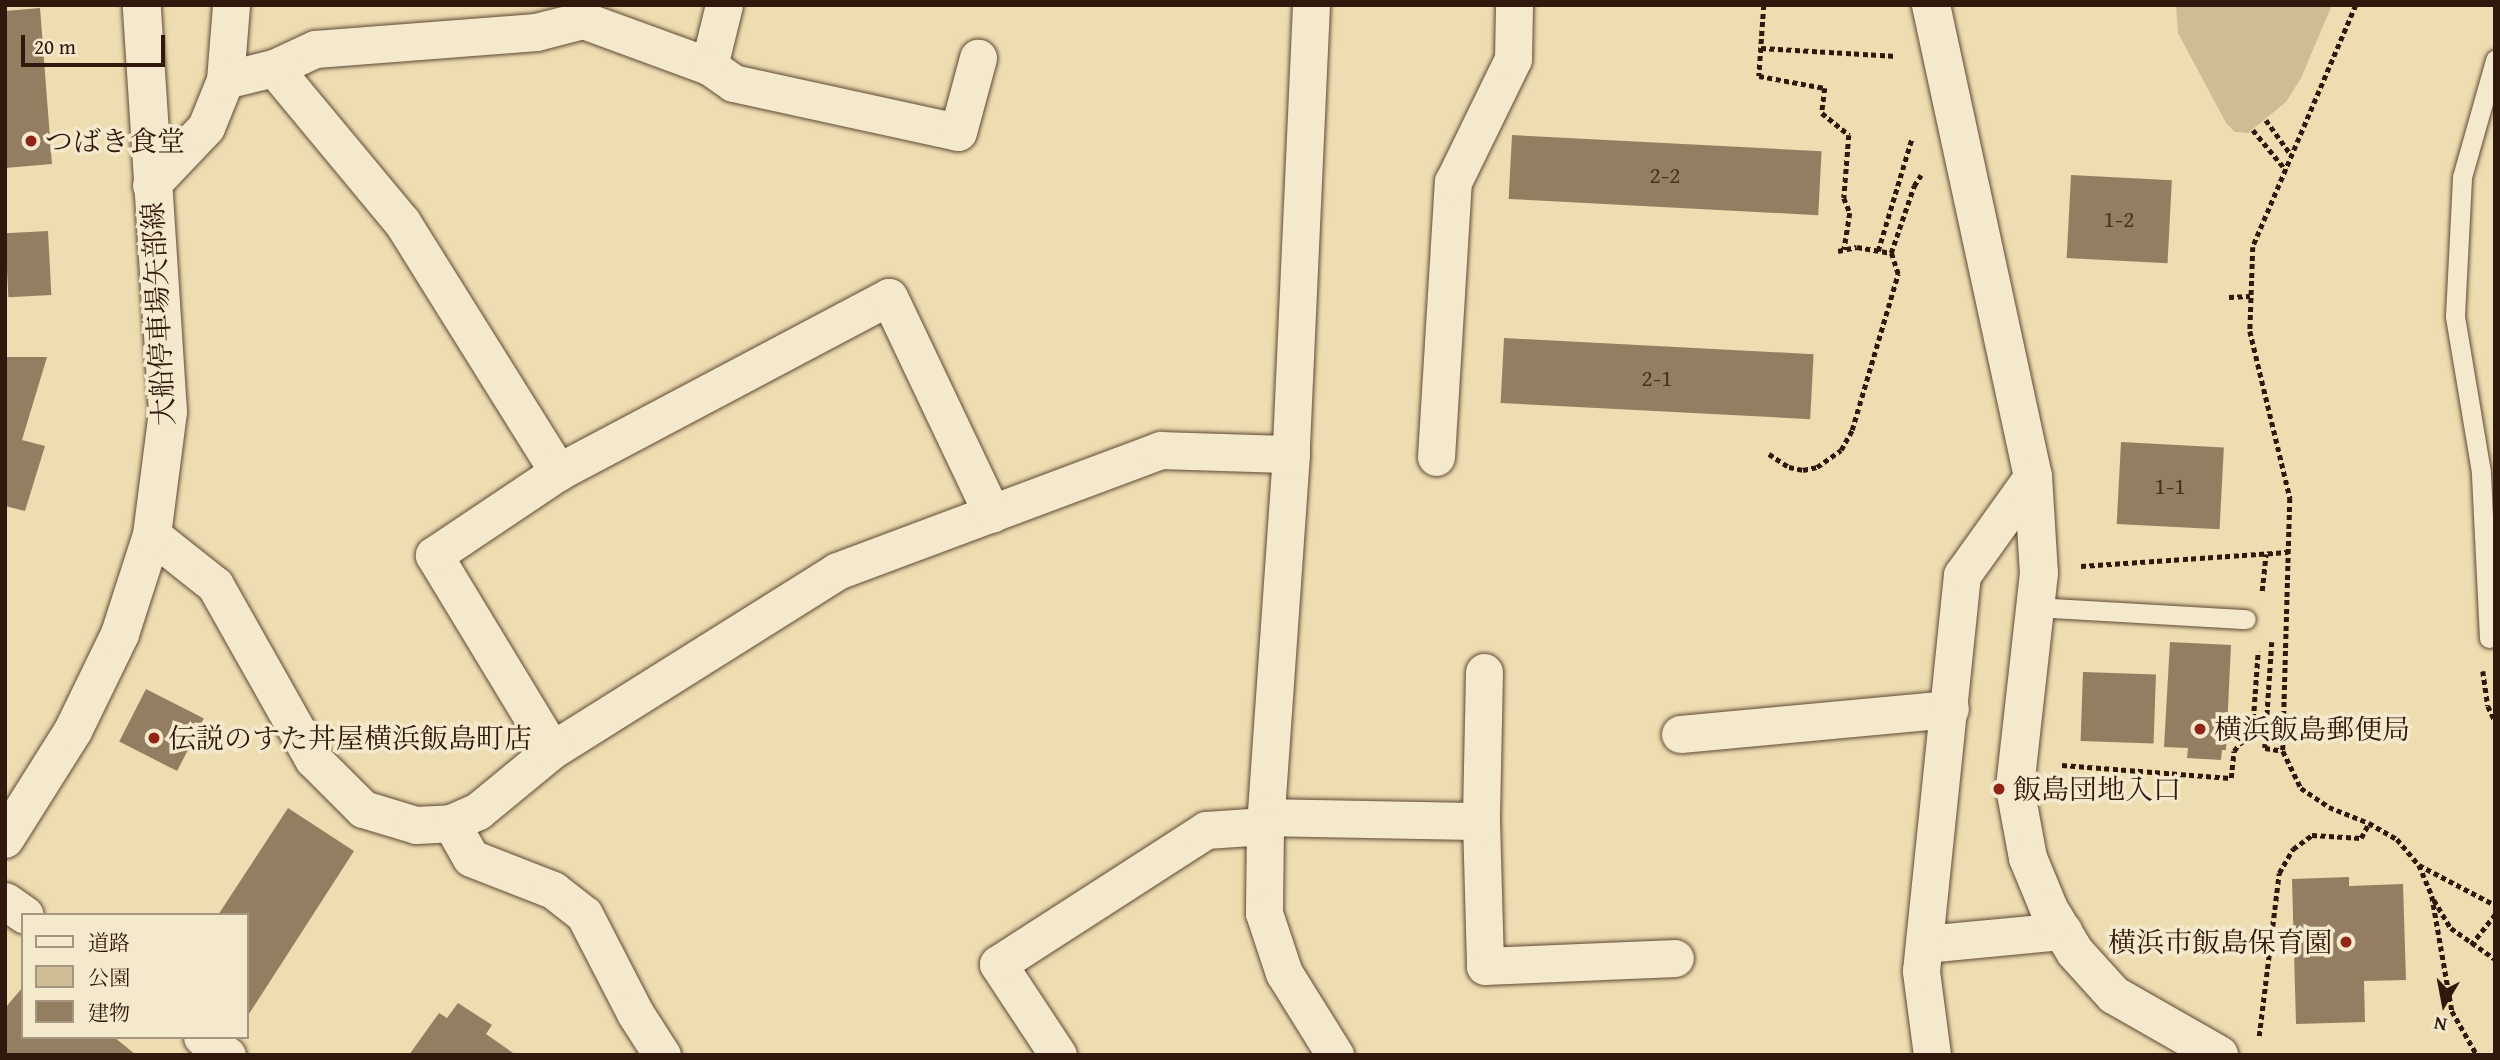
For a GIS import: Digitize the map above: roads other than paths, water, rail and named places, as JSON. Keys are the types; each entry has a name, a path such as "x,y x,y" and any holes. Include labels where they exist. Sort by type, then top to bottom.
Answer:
{"street":[{"name":"大船停車場矢部線","path":"5,839 73,731 120,634 152,535 168,412 151,185 142,5"},
{"path":"151,185 206,127 225,80 231,5"},
{"path":"709,66 724,5"},
{"path":"1311,5 1291,454 1265,821 1264,914 1284,973 1335,1055"},
{"path":"1436,457 1453,183 1513,60 1514,5"},
{"path":"1931,5 2033,476 2039,573 2015,788 2028,858 2049,909 2076,952 2114,995 2219,1055"},
{"path":"225,80 274,68 315,49 537,32 583,20 709,66 733,83 958,132 978,58"},
{"path":"274,68 402,222 558,472"},
{"path":"552,750 434,555 558,472 890,298 992,514"},
{"path":"152,535 215,585 313,760 363,808 416,825 451,822 478,811 552,750 837,571 1161,450 1291,454"},
{"path":"1932,1055 1921,971 1962,575 2033,476"},
{"path":"1484,672 1481,821 1485,966 1675,958"},
{"path":"1680,734 1950,709"},
{"path":"1058,1055 998,964 1206,830 1265,821 1481,821"},
{"path":"451,822 471,858 553,890 584,914 635,1013 662,1055"},
{"path":"5,901 22,913"},
{"path":"1924,944 2063,931"},
{"path":"205,1039 227,1055"}],"lane":[{"path":"2489,638 2481,472 2455,316 2462,177 2495,60"},
{"path":"2035,607 2246,620"}],"place":[{"name":"つばき食堂","path":"31,141"},
{"name":"横浜飯島郵便局","path":"2200,729"},
{"name":"伝説のすた丼屋横浜飯島町店","path":"154,738"},
{"name":"飯島団地入口","path":"1999,789"},
{"name":"横浜市飯島保育園","path":"2346,942"}]}
